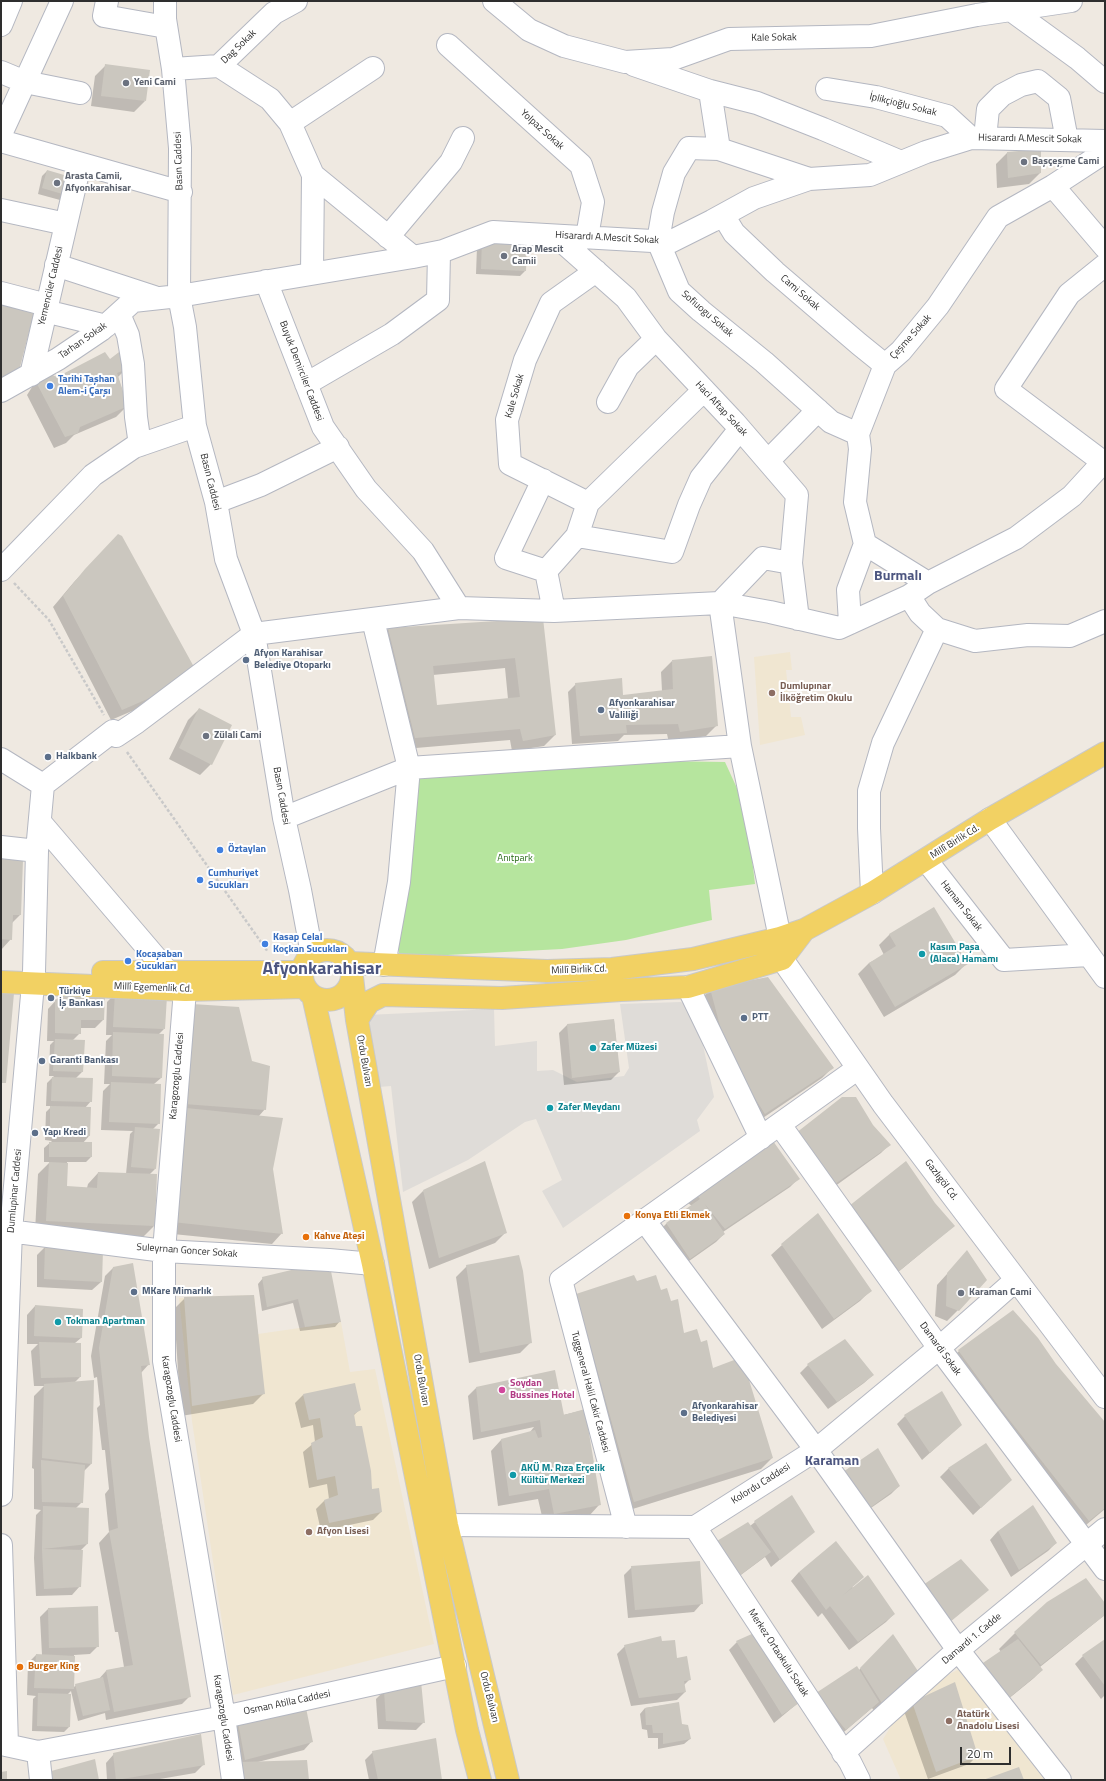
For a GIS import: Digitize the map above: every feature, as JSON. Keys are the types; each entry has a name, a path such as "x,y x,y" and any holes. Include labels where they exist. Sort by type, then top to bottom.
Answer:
{"main road":[{"name":"Millî Birlik Cd.","path":"351,970 384,965 546,971 612,969 693,959 780,938 804,930 872,893 990,820 1105,753"},
{"name":"Millî Birlik Cd.","path":"782,959 804,930"},
{"path":"356,1020 369,1002 382,995 502,998 688,987 782,959 780,938"},
{"path":"324,950 337,951 344,956 351,970 350,986 345,993 338,998 330,1000 321,1000 303,976 324,950"},
{"name":"Millî Egemenlik Cd.","path":"1,970 33,978 185,990 303,976"},
{"name":"Ordu Bulvarı","path":"351,970 356,1020 446,1525 508,1780"},
{"name":"Millî Egemenlik Cd.","path":"1,982 33,978 168,972 303,976"},
{"path":"303,976 373,1264 467,1730 480,1780"}],"street":[{"path":"1,25 11,1"},
{"path":"1,134 62,1"},
{"path":"108,1 104,16 166,27"},
{"name":"Basın Caddesi","path":"165,1 166,27 173,69 180,148 181,192 169,297 185,327 195,426 216,502 226,559 254,634 284,818 300,890 303,976"},
{"name":"Dag Sokak","path":"173,69 219,66 272,7 296,1"},
{"name":"Kale Sokak","path":"494,1 529,30 564,46 625,62 673,59 729,39 871,36 1011,10 1071,1"},
{"path":"1011,10 1077,58 1105,82"},
{"name":"Yolpaz Sokak","path":"448,45 581,165 593,202 587,237"},
{"path":"625,62 710,91 757,103 901,162"},
{"path":"219,66 270,99 290,123 313,175 312,273"},
{"path":"290,123 373,68"},
{"path":"1,72 25,82 80,93"},
{"path":"978,138 988,109 1002,95 1038,81 1059,98 1068,140"},
{"name":"İplikçioğlu Sokak","path":"827,89 876,97 947,116 978,138"},
{"path":"710,91 719,149"},
{"path":"388,237 451,162 463,138"},
{"name":"Hisarardı A.Mescit Sokak","path":"312,273 439,253 493,232 670,242 754,198 809,179 870,175 901,162 978,138 1105,141"},
{"path":"1,142 181,192"},
{"path":"658,241 663,212 674,173 689,148 719,149 809,179"},
{"name":"Çeşme Sokak","path":"866,544 855,502 860,449 858,434 885,365 902,351 938,306 998,217 1053,186 1105,152"},
{"name":"Yemenciler Caddesi","path":"31,374 80,164"},
{"path":"313,175 413,257"},
{"path":"1053,186 1105,247"},
{"path":"1,210 66,224"},
{"name":"Cami Sokak","path":"724,215 734,233 770,267 885,365"},
{"name":"Haci Aftap Sokak","path":"556,236 626,298 656,339 740,429 797,495 791,563 798,619"},
{"name":"Sofiuogu Sokak","path":"658,241 679,291 701,311 764,362 831,422 858,434"},
{"path":"306,384 392,334 438,300 439,253"},
{"path":"56,265 169,297"},
{"path":"1,759 43,785 114,733 137,722 254,634 459,608 554,611 720,603 839,628 910,596 928,583 1016,538 1072,496 1104,461 1006,389 1069,294 1105,265"},
{"name":"Kale Sokak","path":"588,503 510,464 507,420 525,360 551,303 596,272"},
{"name":"Tarhan Sokak","path":"31,374 58,359 113,320 133,301 169,297 312,273"},
{"name":"Buyuk Demirciler Caddesi","path":"266,281 323,427 366,489 423,551 459,608"},
{"path":"1,293 46,308 113,320 128,336 133,364 136,418 140,445"},
{"path":"608,402 628,366 656,339"},
{"path":"1,391 31,374"},
{"path":"546,571 577,536 588,503 704,390"},
{"path":"768,461 818,410"},
{"path":"1,570 93,475 134,447 195,426"},
{"path":"577,536 672,552 689,505 701,478 740,429"},
{"path":"216,502 261,485 338,447"},
{"path":"543,480 506,558 546,571"},
{"path":"850,623 848,590 866,544 928,583"},
{"path":"720,603 763,558 791,563"},
{"path":"546,571 554,611"},
{"path":"910,596 920,614 937,629 975,641 1028,635 1070,636 1105,621"},
{"path":"720,603 740,746 780,938"},
{"path":"373,620 409,768 398,882 384,965"},
{"path":"872,893 869,791 883,743 937,629"},
{"path":"284,818 409,768 740,746"},
{"name":"Dumlupinar Caddesi","path":"1,1495 6,1230 33,978 37,851 43,785"},
{"path":"990,820 1105,977"},
{"path":"40,822 168,972"},
{"path":"1,847 37,851"},
{"name":"Hamam Sokak","path":"926,860 1004,960 1089,955"},
{"name":"Gazlıgöl Cd.","path":"782,959 857,1069 1016,1280 1104,1392"},
{"path":"688,987 761,1138"},
{"name":"Karagozoglu Caddesi","path":"185,990 164,1251 164,1361 224,1717 233,1780"},
{"path":"857,1069 644,1220 816,1450 958,1650 1060,1780"},
{"name":"Damardi Sokak","path":"780,1125 939,1348 1105,1569"},
{"name":"Tuggeneral Halil Cakir Caddesi","path":"626,1527 561,1280 644,1220"},
{"name":"Suleyrnan Goncer Sokak","path":"6,1230 164,1251 329,1260 373,1264"},
{"name":"Kolordu Caddesi","path":"695,1526 816,1450 939,1348 1016,1280"},
{"path":"446,1525 626,1527 695,1526"},
{"name":"Merkez Ortaokulu Sokak","path":"695,1526 843,1753 859,1780"},
{"name":"Damardi 1. Cadde","path":"843,1753 958,1650 1086,1543 1105,1529"},
{"path":"1,1545 4,1745"},
{"name":"Osman Atilla Caddesi","path":"4,1745 38,1752 224,1717 454,1666"},
{"path":"38,1752 41,1780"}],"path":[{"path":"1,570 49,620 114,733 303,976"}],"shaded area":[{"name":"Dumlupınar İlköğretim Okulu","path":"790,652 792,670 786,670 791,717 801,717 805,735 760,745 754,657"},
{"name":"Zafer Meydanı","path":"681,1002 696,1012 714,1097 697,1120 700,1131 563,1228 542,1191 562,1180 536,1119 525,1122 468,1160 403,1192 391,1086 379,1087 367,1015 494,1009 495,1046 537,1041 537,1071 553,1070 577,1082 624,1076 629,1068 620,1004"},
{"name":"Afyon Lisesi","path":"254,1295 258,1334 341,1322 350,1372 375,1369 434,1644 233,1695 192,1421 179,1298"},
{"name":"Atatürk Anadolu Lisesi","path":"959,1669 1050,1780 901,1780 883,1739 905,1704 927,1686"}],"green space":[{"name":"Anıtpark","path":"661,761 725,762 746,808 755,884 709,890 712,920 626,940 562,949 409,957 399,955 399,926 415,773"}],"building":[{"name":"Yeni Cami","path":"105,64 150,70 146,101 101,96"},
{"name":"Başçeşme Cami","path":"1041,149 1041,173 1008,178 1007,152"},
{"name":"Arasta Camii, Afyonkarahisar","path":"47,170 71,177 66,195 42,188"},
{"name":"Arap Mescit Camii","path":"482,241 527,243 526,271 481,269"},
{"path":"1,301 35,309 20,367 1,380"},
{"path":"123,349 127,369 117,373 128,406 80,427 78,433 65,437 37,384 45,372 57,377 105,352 110,359"},
{"path":"118,534 122,536 194,667 184,683 122,710 63,596 85,569"},
{"path":"543,618 556,735 523,741 520,729 415,738 388,628","holes":["515,658 520,697 437,705 433,666"]},
{"path":"712,656 718,726 680,732 678,724 626,725 627,733 580,736 575,683 622,678 623,695 673,689 672,660"},
{"name":"Zülali Cami","path":"199,708 232,725 212,765 179,748"},
{"path":"1,858 23,860 21,915 13,915 12,940 1,939"},
{"name":"Kasım Paşa (Alaca) Hamamı","path":"934,907 968,964 895,1007 869,963 896,946 889,934"},
{"path":"768,977 834,1068 765,1114 728,1056 710,988"},
{"path":"1,992 14,993 6,1083 1,1083"},
{"path":"115,993 167,996 165,1029 113,1027"},
{"path":"60,995 105,996 104,1020 81,1020 81,1034 55,1033 55,999 60,1000"},
{"path":"192,1004 239,1007 252,1061 270,1066 266,1110 184,1104"},
{"name":"Zafer Müzesi","path":"614,1019 620,1072 572,1078 567,1024"},
{"path":"113,1032 164,1034 162,1078 112,1076"},
{"path":"55,1039 85,1040 83,1072 53,1071"},
{"path":"52,1077 93,1078 92,1102 51,1101"},
{"path":"111,1082 161,1084 160,1124 109,1122"},
{"path":"842,1097 856,1097 873,1125 891,1145 835,1184 796,1133"},
{"path":"50,1106 91,1107 90,1136 50,1136"},
{"path":"186,1108 283,1118 273,1169 283,1234 173,1222"},
{"path":"135,1127 160,1129 156,1169 131,1167"},
{"path":"773,1141 800,1179 725,1229 704,1203 725,1234 690,1259 666,1223 700,1199 696,1194"},
{"path":"49,1142 92,1142 92,1157 49,1157"},
{"path":"485,1161 507,1233 439,1258 423,1190"},
{"path":"906,1161 935,1203 955,1226 899,1271 867,1225 849,1206"},
{"path":"49,1162 68,1163 67,1186 97,1188 98,1172 157,1174 155,1226 46,1221"},
{"path":"818,1213 872,1291 834,1319 781,1244"},
{"path":"45,1246 103,1250 102,1282 44,1279"},
{"name":"Karaman Cami","path":"967,1250 987,1280 959,1311 946,1306 947,1273"},
{"path":"519,1255 523,1271 532,1343 480,1353 466,1265"},
{"path":"329,1261 341,1322 305,1327 298,1299 267,1307 262,1277"},
{"path":"133,1263 150,1365 141,1366 149,1437 191,1697 114,1712 106,1670 133,1665 109,1531 118,1528 99,1348 113,1267"},
{"name":"Afyonkarahisar Belediyesi","path":"634,1275 637,1281 656,1275 661,1290 667,1288 671,1301 678,1299 684,1333 697,1329 701,1342 707,1340 713,1368 742,1357 773,1458 634,1502 576,1294"},
{"path":"254,1295 265,1394 192,1406 184,1297"},
{"name":"Tokman Apartman","path":"35,1305 83,1309 82,1338 34,1336"},
{"path":"1013,1310 1038,1338 1056,1364 1105,1422 1105,1508 1089,1521 1000,1408 958,1350"},
{"path":"845,1339 874,1375 837,1402 807,1364"},
{"path":"39,1342 81,1343 81,1377 41,1378"},
{"name":"AKÜ M. Rıza Erçelik Kültür Merkezi","path":"555,1370 564,1415 585,1409 601,1505 554,1514 549,1489 509,1496 501,1439 535,1430 538,1438 542,1437 540,1420 481,1432 476,1387"},
{"path":"94,1380 92,1464 42,1458 44,1384"},
{"path":"355,1383 361,1410 354,1414 356,1426 362,1426 371,1471 372,1489 379,1488 382,1512 329,1523 324,1500 338,1495 335,1476 317,1480 311,1443 323,1437 320,1418 309,1420 303,1394"},
{"path":"942,1391 962,1425 930,1453 904,1415"},
{"path":"986,1443 1012,1480 981,1508 948,1468"},
{"path":"878,1448 900,1486 864,1512 837,1476"},
{"path":"41,1460 85,1465 83,1503 42,1502"},
{"path":"792,1495 815,1532 780,1560 754,1521"},
{"path":"1033,1505 1057,1543 1019,1570 998,1531"},
{"path":"43,1506 89,1508 88,1544 42,1549"},
{"path":"748,1522 771,1552 735,1579 712,1544"},
{"path":"836,1541 864,1577 841,1597 868,1575 895,1614 858,1642 830,1606 826,1610 799,1572"},
{"path":"42,1549 83,1550 81,1587 44,1589"},
{"path":"961,1559 989,1590 950,1622 923,1585"},
{"path":"700,1561 703,1604 635,1610 631,1566"},
{"path":"1086,1578 1105,1603 1105,1615 1041,1665 1014,1632 1047,1602"},
{"path":"98,1606 99,1647 49,1648 48,1608"},
{"path":"754,1633 799,1703 782,1715 736,1641"},
{"path":"893,1634 922,1677 885,1708 860,1668"},
{"path":"661,1636 662,1641 675,1640 677,1658 687,1656 691,1680 684,1681 686,1692 639,1698 624,1645"},
{"path":"1018,1639 1043,1670 1005,1701 977,1667"},
{"path":"1105,1639 1105,1686 1082,1655"},
{"path":"36,1654 75,1656 74,1689 34,1688"},
{"path":"857,1666 879,1702 846,1730 816,1693"},
{"path":"103,1677 110,1710 83,1716 75,1684"},
{"path":"421,1681 425,1723 386,1721 384,1690"},
{"path":"955,1682 978,1756 936,1772 912,1702"},
{"path":"38,1693 71,1694 70,1727 37,1726"},
{"path":"679,1702 682,1724 688,1725 691,1739 663,1744 663,1733 653,1733 652,1725 646,1725 645,1708"},
{"path":"306,1708 313,1742 245,1760 238,1722"},
{"path":"201,1734 205,1765 116,1780 113,1753"},
{"path":"436,1738 442,1780 378,1780 372,1751"},
{"path":"95,1759 99,1780 45,1780 44,1773"},
{"path":"307,1760 309,1780 245,1780 241,1762"},
{"path":"1019,1767 1024,1780 983,1780"},
{"path":"7,1771 7,1780 1,1780 1,1772"}],"place":[{"name":"Yeni Cami","path":"126,83"},
{"name":"Başçeşme Cami","path":"1024,162"},
{"name":"Arasta Camii, Afyonkarahisar","path":"57,183"},
{"name":"Arap Mescit Camii","path":"504,256"},
{"name":"Tarihi Taşhan Alem-i Çarşı","path":"50,386"},
{"name":"Afyon Karahisar Belediye Otoparkı","path":"246,660"},
{"name":"Dumlupınar İlköğretim Okulu","path":"772,693"},
{"name":"Afyonkarahisar Valiliği","path":"601,710"},
{"name":"Zülali Cami","path":"206,736"},
{"name":"Halkbank","path":"48,757"},
{"name":"Öztaylan","path":"220,850"},
{"name":"Cumhuriyet Sucukları","path":"200,880"},
{"name":"Kasap Celal Koçkan Sucukları","path":"265,944"},
{"name":"Kasım Paşa (Alaca) Hamamı","path":"922,954"},
{"name":"Kocaşaban Sucukları","path":"128,961"},
{"name":"Türkiye İş Bankası","path":"51,998"},
{"name":"PTT","path":"744,1018"},
{"name":"Zafer Müzesi","path":"593,1048"},
{"name":"Garanti Bankası","path":"42,1061"},
{"name":"Zafer Meydanı","path":"550,1108"},
{"name":"Yapı Kredi","path":"35,1133"},
{"name":"Konya Etli Ekmek","path":"627,1216"},
{"name":"Kahve Ateşi","path":"306,1237"},
{"name":"MKare Mimarlık","path":"134,1292"},
{"name":"Karaman Cami","path":"961,1293"},
{"name":"Tokman Apartman","path":"58,1322"},
{"name":"Soydan Bussines Hotel","path":"502,1390"},
{"name":"Afyonkarahisar Belediyesi","path":"684,1413"},
{"name":"AKÜ M. Rıza Erçelik Kültür Merkezi","path":"513,1475"},
{"name":"Afyon Lisesi","path":"309,1532"},
{"name":"Burger King","path":"20,1667"},
{"name":"Atatürk Anadolu Lisesi","path":"949,1721"}],"district":[{"name":"Burmalı","path":"898,577"},
{"name":"Afyonkarahisar","path":"322,970"},
{"name":"Karaman","path":"832,1462"}]}
